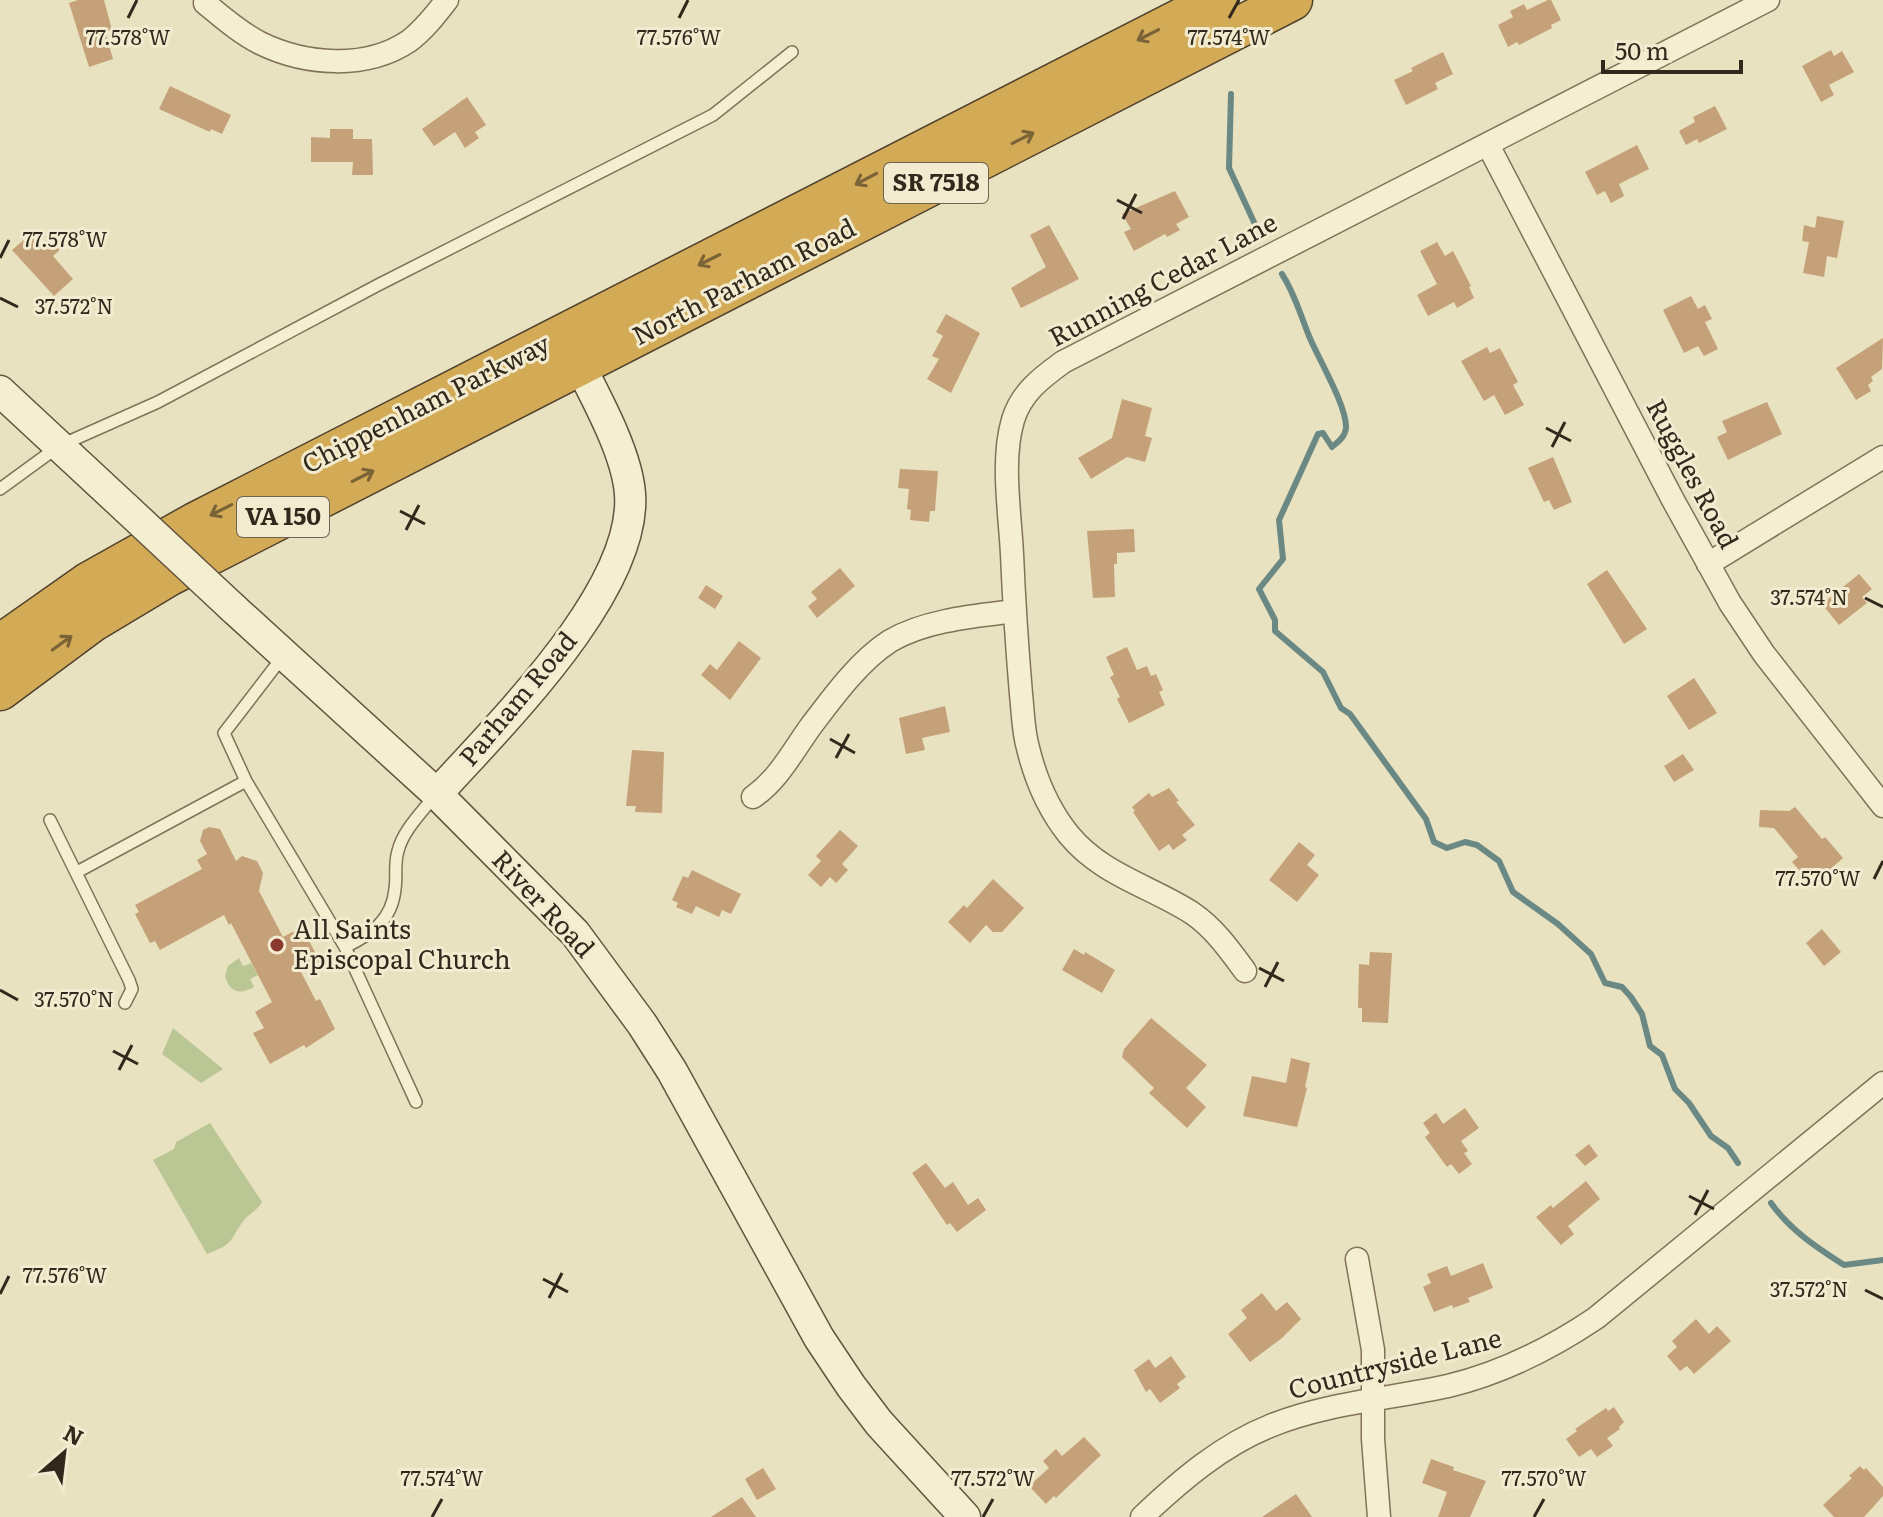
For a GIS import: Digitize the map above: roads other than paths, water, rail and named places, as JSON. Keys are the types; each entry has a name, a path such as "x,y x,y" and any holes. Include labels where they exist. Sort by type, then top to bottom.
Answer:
{"highway":[{"name":"North Parham Road","path":"572,349 1218,0"},
{"name":"North Parham Road","path":"572,349 1292,0"},
{"name":"Chippenham Parkway","path":"0,645 60,602 138,554 572,349"},
{"name":"Chippenham Parkway","path":"0,690 66,640 150,586 572,349"}],"main road":[{"name":"Parham Road","path":"437,794 538,683 572,638 596,599 622,544 631,496 626,469 572,349"},
{"name":"River Road","path":"0,391 437,794 575,933 642,1024 672,1071 827,1350 879,1423 965,1517"}],"street":[{"path":"205,3 246,35 277,51 338,61 381,54 407,42 447,0"},
{"name":"Running Cedar Lane","path":"1245,971 1219,935 1191,913 1097,862 1053,814 1036,779 1027,744 1015,611 1009,441 1016,410 1025,394 1041,378 1097,344 1768,0"},
{"name":"Ruggles Road","path":"1488,145 1730,603 1764,654 1883,806"},
{"path":"1708,564 1883,457"},
{"path":"753,797 775,777 813,724 858,670 890,642 953,620 1015,611"},
{"name":"Countryside Lane","path":"1142,1517 1200,1467 1249,1435 1306,1413 1449,1385 1500,1370 1561,1341 1596,1318 1883,1083"},
{"path":"1357,1259 1373,1350 1373,1439 1379,1517"}],"lane":[{"path":"0,489 59,446 158,402 378,285 713,115 792,52"},
{"path":"284,655 224,733 246,781 345,947 416,1102"},
{"path":"77,872 246,781"},
{"path":"345,947 368,936 390,910 395,890 396,854 402,839 437,794"},
{"path":"50,820 129,980 132,989 125,1003"}],"waterway":[{"path":"1231,94 1229,168 1259,233"},
{"path":"1282,274 1337,395 1346,428 1332,447 1323,433 1318,434 1279,520 1283,559 1259,589 1275,620 1275,631 1323,672 1341,708 1350,714 1426,819 1434,842 1447,848 1465,842 1477,845 1499,861 1513,892 1558,924 1591,954 1605,983 1622,987 1631,997 1642,1014 1650,1046 1662,1055 1675,1089 1689,1103 1711,1136 1728,1148 1738,1163"},
{"path":"1771,1203 1795,1230 1844,1265 1883,1260"}],"place":[{"name":"All Saints Episcopal Church","path":"277,945"}]}
